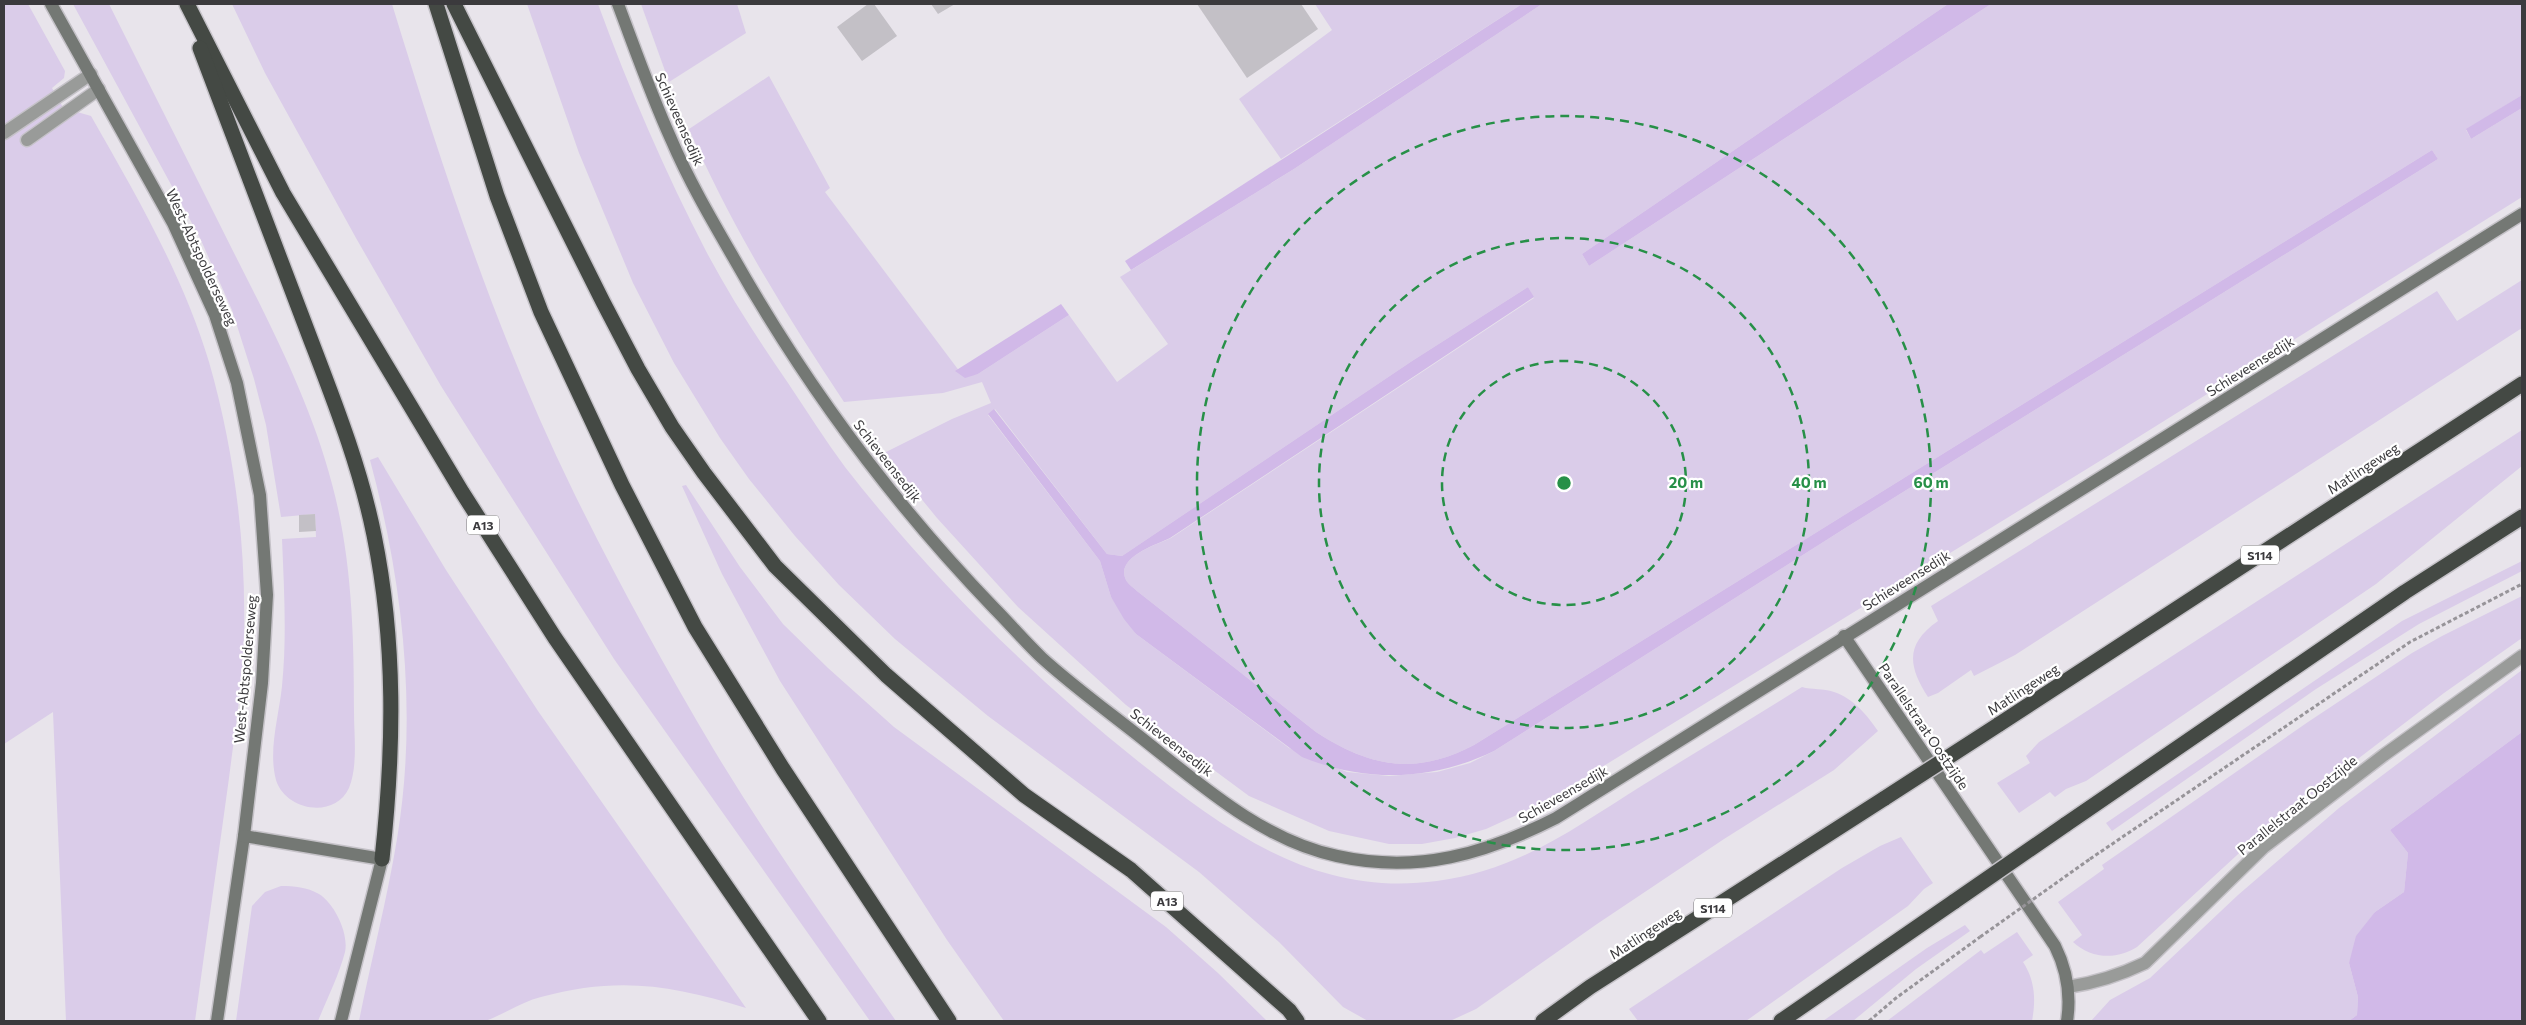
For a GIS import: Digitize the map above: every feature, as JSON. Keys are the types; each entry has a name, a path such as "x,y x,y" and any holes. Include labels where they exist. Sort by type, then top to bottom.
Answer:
{"highway":[{"name":"A13","path":"185,4 350,444 374,534 389,632 392,689 390,789 382,859"},
{"name":"A13","path":"185,4 283,193 462,492 555,638 819,1021"},
{"path":"436,4 497,196 541,312 622,485 695,627 783,769 949,1021"},
{"name":"A13","path":"454,4 602,302 638,369 672,427 704,473 775,566 886,675 1024,795 1131,870 1254,979 1298,1021"},
{"name":"Matlingeweg","path":"1543,1021 1599,982 2522,384"},
{"path":"1781,1021 2405,592 2522,517"}],"street":[{"name":"West-Abtspolderseweg","path":"51,4 173,223 215,315 237,382 260,496 267,596 262,682 244,836 217,1021"},
{"name":"Schieveensedijk","path":"618,4 667,130 696,191 766,314 852,442 952,564 1043,659 1192,777 1258,824 1297,844 1336,856 1368,862 1405,863 1444,860 1482,851 1516,838 1556,818 1844,636 2522,214"},
{"path":"4,133 90,74"},
{"path":"27,140 99,89"},
{"name":"Parallelstraat Oostzijde","path":"1844,636 2055,946 2064,965 2068,987 2067,1021"},
{"name":"Parallelstraat Oostzijde","path":"2068,987 2121,974 2144,963 2264,847 2399,744 2522,656"},
{"path":"244,836 382,859"},
{"name":"A13","path":"341,1021 382,859"}],"path":[{"path":"1869,1021 1896,998 2090,859 2410,642 2522,584"}],"shaded area":[{"path":"4,4 28,4 65,71 64,78 52,88 69,118 77,112 91,116 157,236 186,298 209,362 232,462 243,564 243,651 236,724 195,1021 66,1021 53,712 4,744"},
{"path":"73,4 109,4 289,365 323,454 339,512 344,540 348,568 353,654 354,770 349,788 342,798 333,804 322,807 310,807 299,804 289,798 281,790 276,780 273,757 282,686 284,649 285,612 282,539 316,537 315,514 281,517 266,425 254,379 232,310 200,238"},
{"path":"232,4 392,4 473,252 520,374 574,493 641,623 735,785 896,1021 870,1021 614,659 441,386 356,238 265,73"},
{"path":"527,4 598,4 635,99 662,161 707,253 726,286 756,335 845,467 912,547 983,623 1059,695 1099,729 1206,813 1276,854 1313,869 1352,879 1393,883 1437,881 1467,875 1520,857 1545,845 1802,687 1822,689 1847,698 1864,713 1878,731 1834,770 1724,839 1597,924 1476,1009 1450,1021 1368,1021 1343,1007 1279,942 1199,872 988,716 895,639 839,585 795,536 749,479 720,438 674,363 633,283 579,153"},
{"path":"641,4 737,4 746,33 669,82"},
{"path":"1315,4 1522,4 1281,159 1239,99 1332,30"},
{"path":"1522,4 1542,4 1294,169 1131,270 1125,261"},
{"path":"1542,4 1948,4 1582,254 1589,266 1991,4 2522,4 2522,95 2466,130 2471,139 2522,108 2522,197 2116,451 1545,802 1486,829 1455,838 1422,844 1389,844 1329,831 1249,796 1126,705 1018,607 937,518 884,453 952,419 991,403 982,382 943,393 844,402 760,269 705,165 689,129 769,76 830,188 825,192 963,376 978,374 1069,315 1117,382 1168,344 1120,277 1294,169","holes":["2432,150 2438,159 1847,527 1494,751 1470,763 1437,772 1389,776 1347,772 1289,748 1136,634 1111,597 1100,561 988,415 995,409 1107,554 1122,556 1412,361 1528,287 1534,298 1171,538 1147,548 1131,558 1124,572 1126,580 1137,591 1316,732 1336,744 1374,760 1412,764 1432,761 1452,755 1474,745"]},
{"path":"1948,4 1991,4 1589,266 1582,254"},
{"path":"2522,95 2522,108 2471,139 2466,129"},
{"path":"2432,150 2438,159 1847,527 1494,751 1471,761 1423,773 1399,775 1350,771 1302,757 1136,634 1124,619 1111,597 1100,561 988,414 994,409 1107,554 1122,556 1412,361 1528,287 1534,297 1170,538 1147,548 1131,558 1124,572 1126,580 1137,591 1316,732 1336,744 1374,760 1412,764 1432,761 1452,755 1474,745"},
{"path":"2522,280 2522,328 2015,655 1974,676 1971,670 1938,693 1928,697 1916,675 1913,656 1920,638 1938,621 1931,606 2437,291 2457,321"},
{"path":"1061,304 1069,315 978,374 965,378 955,371"},
{"path":"2522,430 2522,466 2376,584 2086,781 2066,789 2055,797 2050,792 2019,813 1997,783 2030,763 2026,756 2039,742"},
{"path":"378,457 446,570 538,711 746,1008 669,989 620,985 569,990 541,997 481,1022 359,1021 389,885 397,839 403,792 406,744 404,648 399,600 391,553 370,460"},
{"path":"686,485 740,567 783,624 828,668 894,727 1166,927 1218,973 1267,1021 1004,1021 947,940 780,681 722,574 682,486"},
{"path":"2522,561 2522,571 2419,624 2316,689 2112,831 2106,823 2402,621"},
{"path":"2522,596 2522,638 2444,693 2261,833 2137,947 2121,954 2104,956 2088,952 2073,942 2082,935 2058,902 2104,869 2102,865 2308,722 2412,653"},
{"path":"2522,670 2522,732 2390,830 2408,853 2404,892 2375,912 2349,963 2358,997 2357,1015 2349,1021 2091,1021 2110,1000 2150,978 2238,895 2339,808"},
{"path":"2522,732 2522,1021 2349,1021 2357,1015 2358,997 2349,963 2356,936 2375,912 2404,892 2408,853 2390,830"},
{"path":"1901,837 1933,883 1924,889 1908,906 1746,1021 1638,1021 1629,1009 1842,868 1880,846"},
{"path":"281,886 310,890 319,894 330,905 340,920 345,937 346,945 342,961 318,1021 236,1021 252,906 265,892"},
{"path":"1965,925 1970,931 1916,969 1853,1021 1823,1021 1927,948"},
{"path":"2017,932 2033,955 2023,962 2034,990 2032,1021 1887,1021 1981,950 1984,954"}],"building":[{"path":"868,4 874,4 897,36 862,61 837,27"},
{"path":"931,4 955,4 938,14"},
{"path":"1197,4 1301,4 1318,29 1247,78"},
{"path":"315,514 316,531 299,532 299,515"}]}
